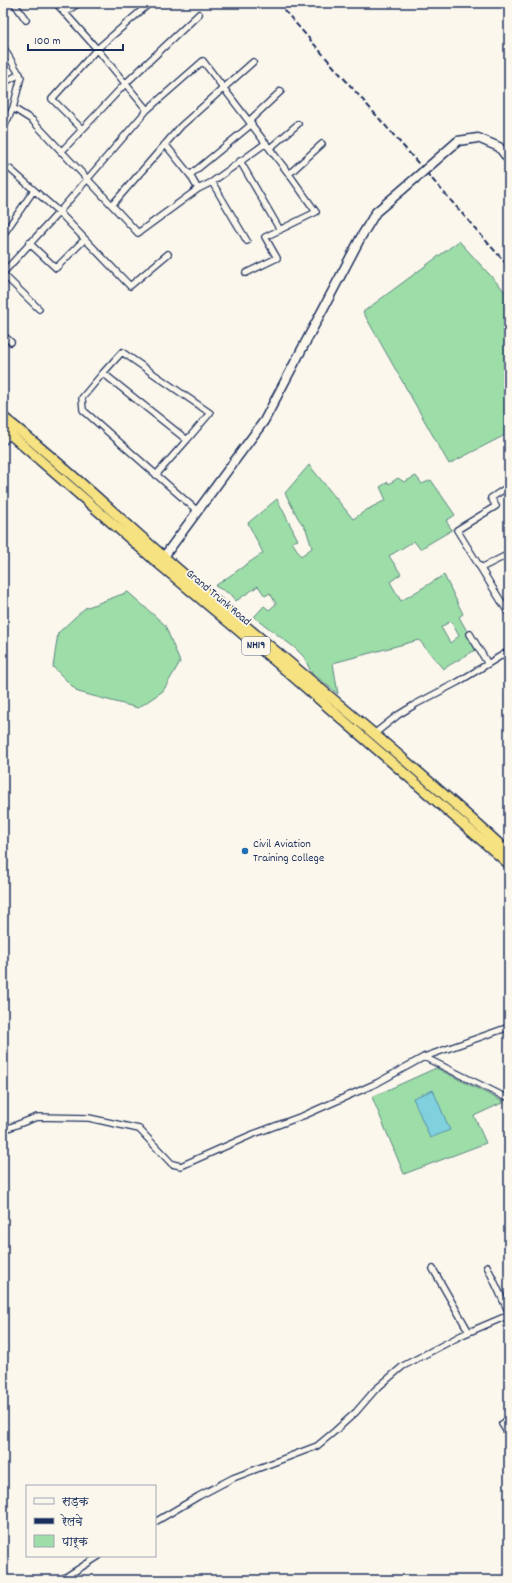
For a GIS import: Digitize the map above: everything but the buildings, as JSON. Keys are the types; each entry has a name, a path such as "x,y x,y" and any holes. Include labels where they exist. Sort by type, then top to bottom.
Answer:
{"highway":[{"name":"Grand Trunk Road","path":"3,416 78,479 161,561 509,864"},
{"name":"Grand Trunk Road","path":"3,428 161,561 374,734 509,853"}],"main road":[{"path":"161,561 264,421 361,237 376,212 458,141 478,138 499,147 509,160"}],"street":[{"path":"14,3 26,20"},
{"path":"56,3 97,49 147,110"},
{"path":"64,13 79,3"},
{"path":"82,129 52,99 97,49 150,3"},
{"path":"61,152 125,84 199,14"},
{"path":"3,47 21,77 13,108 3,130"},
{"path":"39,309 3,274 147,110 203,61 225,87 290,174 316,212 264,237 277,258 246,273"},
{"path":"113,204 181,126 253,62"},
{"path":"3,83 20,74"},
{"path":"190,175 251,122 281,91"},
{"path":"13,108 32,120 87,179 113,204 138,233 198,189 212,182 266,143"},
{"path":"270,148 298,124"},
{"path":"165,144 190,175 198,189"},
{"path":"290,174 322,144"},
{"path":"240,161 280,230"},
{"path":"3,167 10,169 58,212 130,286 168,254"},
{"path":"212,182 247,240"},
{"path":"3,235 34,190"},
{"path":"30,243 56,268 85,239"},
{"path":"3,335 11,342"},
{"path":"156,474 188,440 210,413 122,352 82,398 83,410 198,511"},
{"path":"103,373 188,440"},
{"path":"3,442 10,435"},
{"path":"509,486 491,498 496,506 457,530 509,614"},
{"path":"481,568 509,554"},
{"path":"470,634 488,664"},
{"path":"374,734 398,715 458,682 509,651"},
{"path":"3,1130 37,1117 89,1118 139,1129 172,1164 181,1166 251,1135 377,1083 424,1057 509,1027"},
{"path":"424,1057 503,1096 509,1097"},
{"path":"156,1521 233,1478 317,1446 351,1417 374,1390 403,1366 469,1332 509,1314 488,1266"},
{"path":"433,1269 469,1332"},
{"path":"509,1420 502,1424 509,1435"},
{"path":"62,1580 97,1557"}],"green space":[{"path":"459,241 509,296 509,433 449,464 363,312"},
{"path":"309,465 353,519 386,500 380,487 388,482 389,484 398,478 404,482 416,476 422,484 431,480 455,515 446,521 452,530 420,549 414,541 389,556 401,574 390,582 401,601 444,575 463,614 459,617 477,649 443,669 419,640 333,663 338,694 311,672 304,657 295,648 254,617 264,606 269,610 276,604 270,593 265,596 258,586 236,601 232,595 215,586 263,553 248,523 277,499 298,540 292,542 301,556 312,548 306,529 298,518 285,493","holes":["451,621 459,636 450,643 441,627"]},
{"path":"128,592 165,625 180,662 163,691 138,708 78,692 53,667 58,633 85,608"},
{"path":"436,1068 504,1102 474,1116 486,1143 404,1174 372,1097"}],"water":[{"path":"433,1090 450,1130 430,1138 413,1098"}],"railway":[{"path":"278,3 509,267"}],"place":[{"name":"Civil Aviation Training College","path":"245,851"}]}
